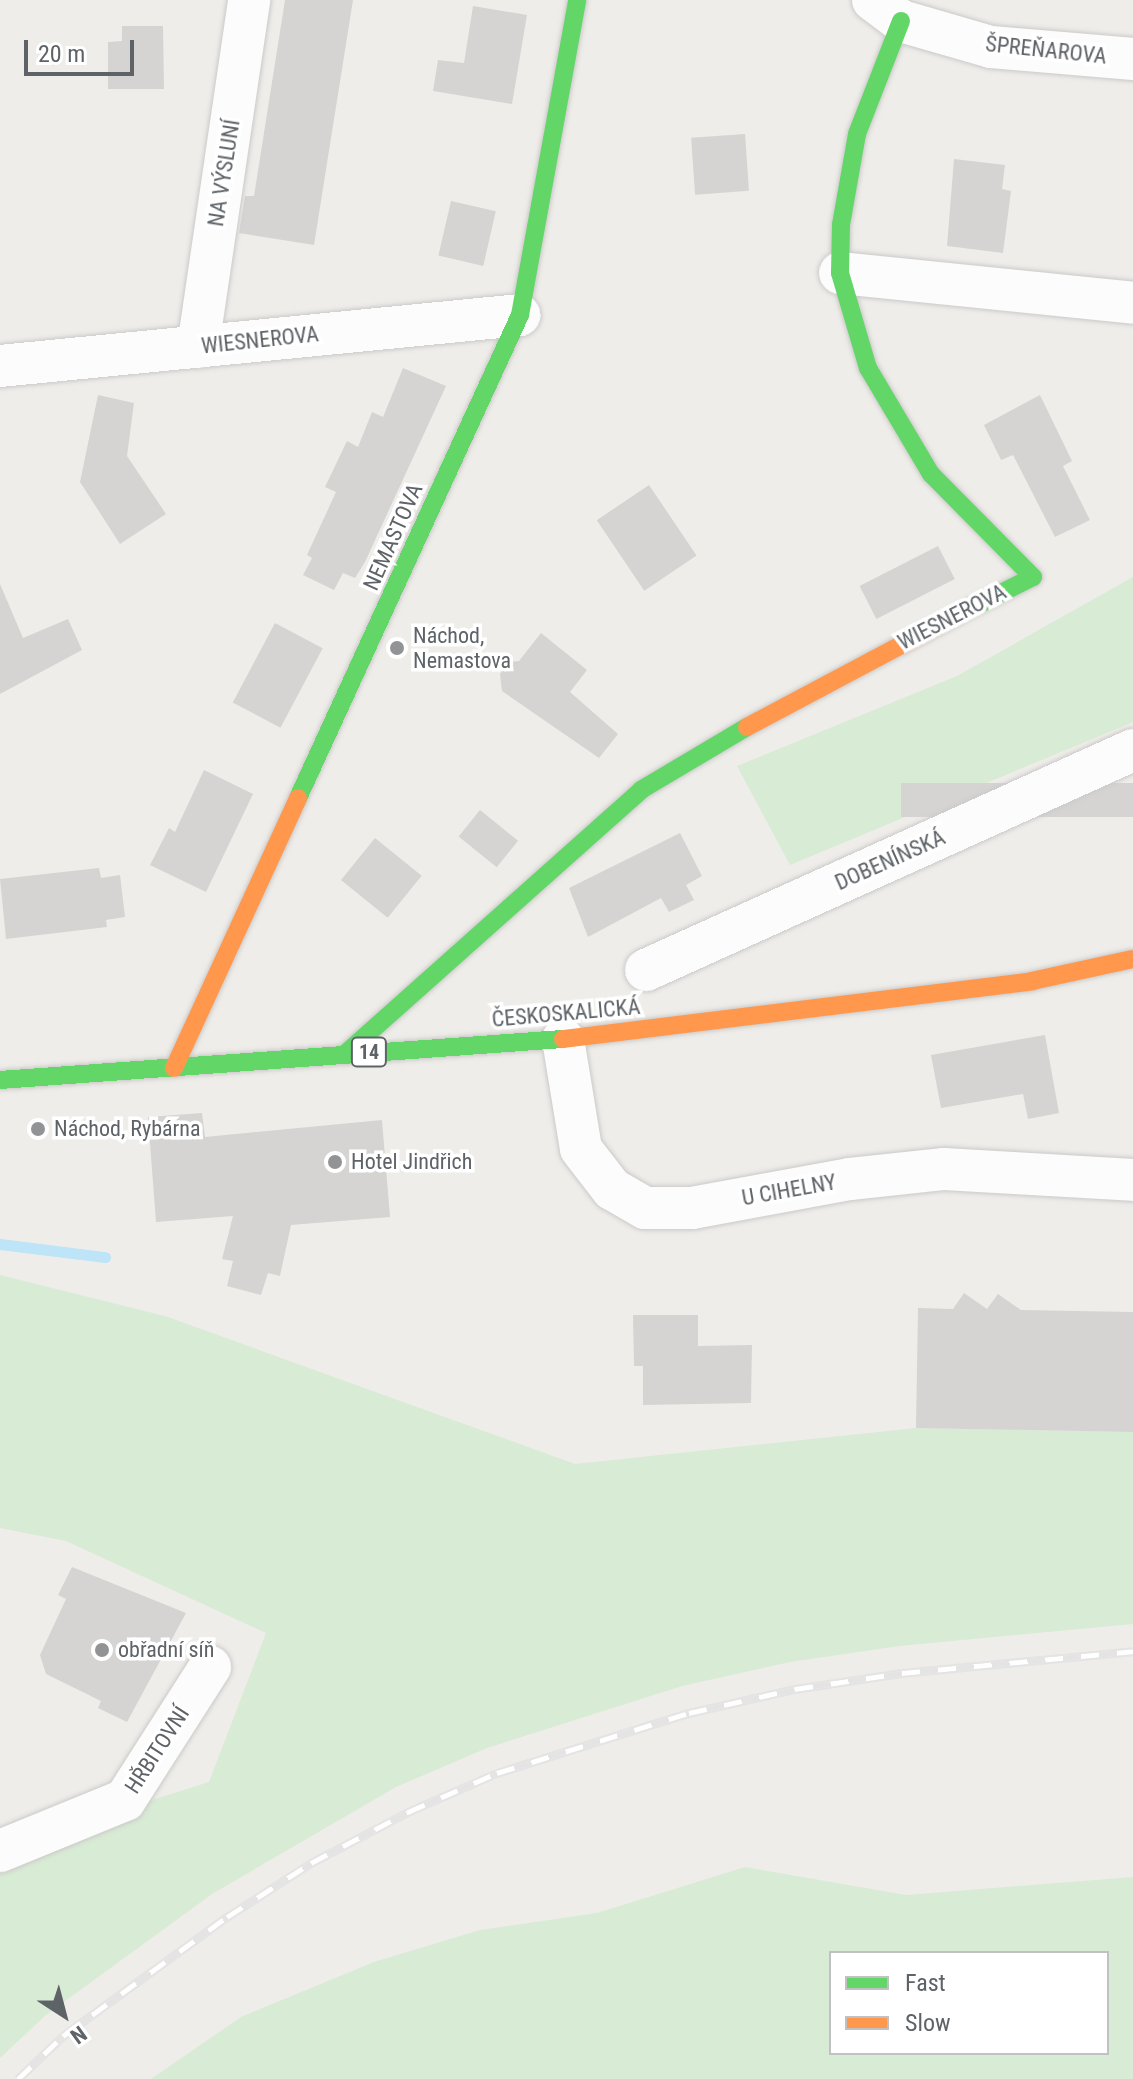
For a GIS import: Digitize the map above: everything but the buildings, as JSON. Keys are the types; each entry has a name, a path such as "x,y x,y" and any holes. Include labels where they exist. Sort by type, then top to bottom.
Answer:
{"street":[{"name":"NA VÝSLUNÍ","path":"198,347 249,0"},
{"name":"NEMASTOVA","path":"174,1068 520,315 577,0"},
{"name":"ŠPREŇAROVA","path":"887,10 991,47 1133,59"},
{"path":"887,10 857,134 841,225 840,273 1133,303"},
{"name":"WIESNEROVA","path":"345,1054 641,790 826,681 1033,577 931,474 868,368 840,273"},
{"name":"WIESNEROVA","path":"0,366 520,315"},
{"name":"DOBENÍNSKÁ","path":"646,970 1133,750"},
{"name":"ČESKOSKALICKÁ","path":"0,1080 563,1039 825,1010 1032,981 1133,959"},
{"name":"U CIHELNY","path":"563,1039 581,1149 612,1189 645,1208 692,1208 850,1179 944,1169 1133,1180"},
{"name":"HŘBITOVNÍ","path":"0,1851 125,1800 210,1667"}],"green space":[{"path":"1133,577 1133,722 790,865 737,766 957,676"},
{"path":"0,1275 165,1316 575,1464 916,1428 1133,1432 1133,1624 899,1646 790,1662 682,1686 487,1748 396,1787 212,1894 46,2015 0,2058 0,1858 57,1830 209,1782 266,1633 66,1541 0,1528"},
{"path":"745,1867 906,1895 1133,1877 1133,2079 151,2079 241,2017 374,1962 480,1930 597,1913"}],"waterway":[{"path":"0,1244 105,1257"}],"railway":[{"path":"18,2079 63,2036 227,1917 311,1863 408,1812 497,1773 689,1713 795,1689 902,1673 1133,1651"}],"traffic: fast":[{"path":"298,798 520,315 577,0"},
{"path":"901,21 857,134 841,225 840,273 868,368 931,474 1033,577 971,608"},
{"path":"345,1054 641,790 747,727"},
{"path":"0,1080 563,1039"}],"traffic: slow":[{"path":"747,727 971,608"},
{"path":"174,1068 298,798"},
{"path":"563,1039 1032,981 1133,959"}],"place":[{"name":"Náchod, Nemastova","path":"397,648"},
{"name":"Náchod, Rybárna","path":"38,1129"},
{"name":"Hotel Jindřich","path":"335,1162"},
{"name":"obřadní síň","path":"102,1650"}]}
